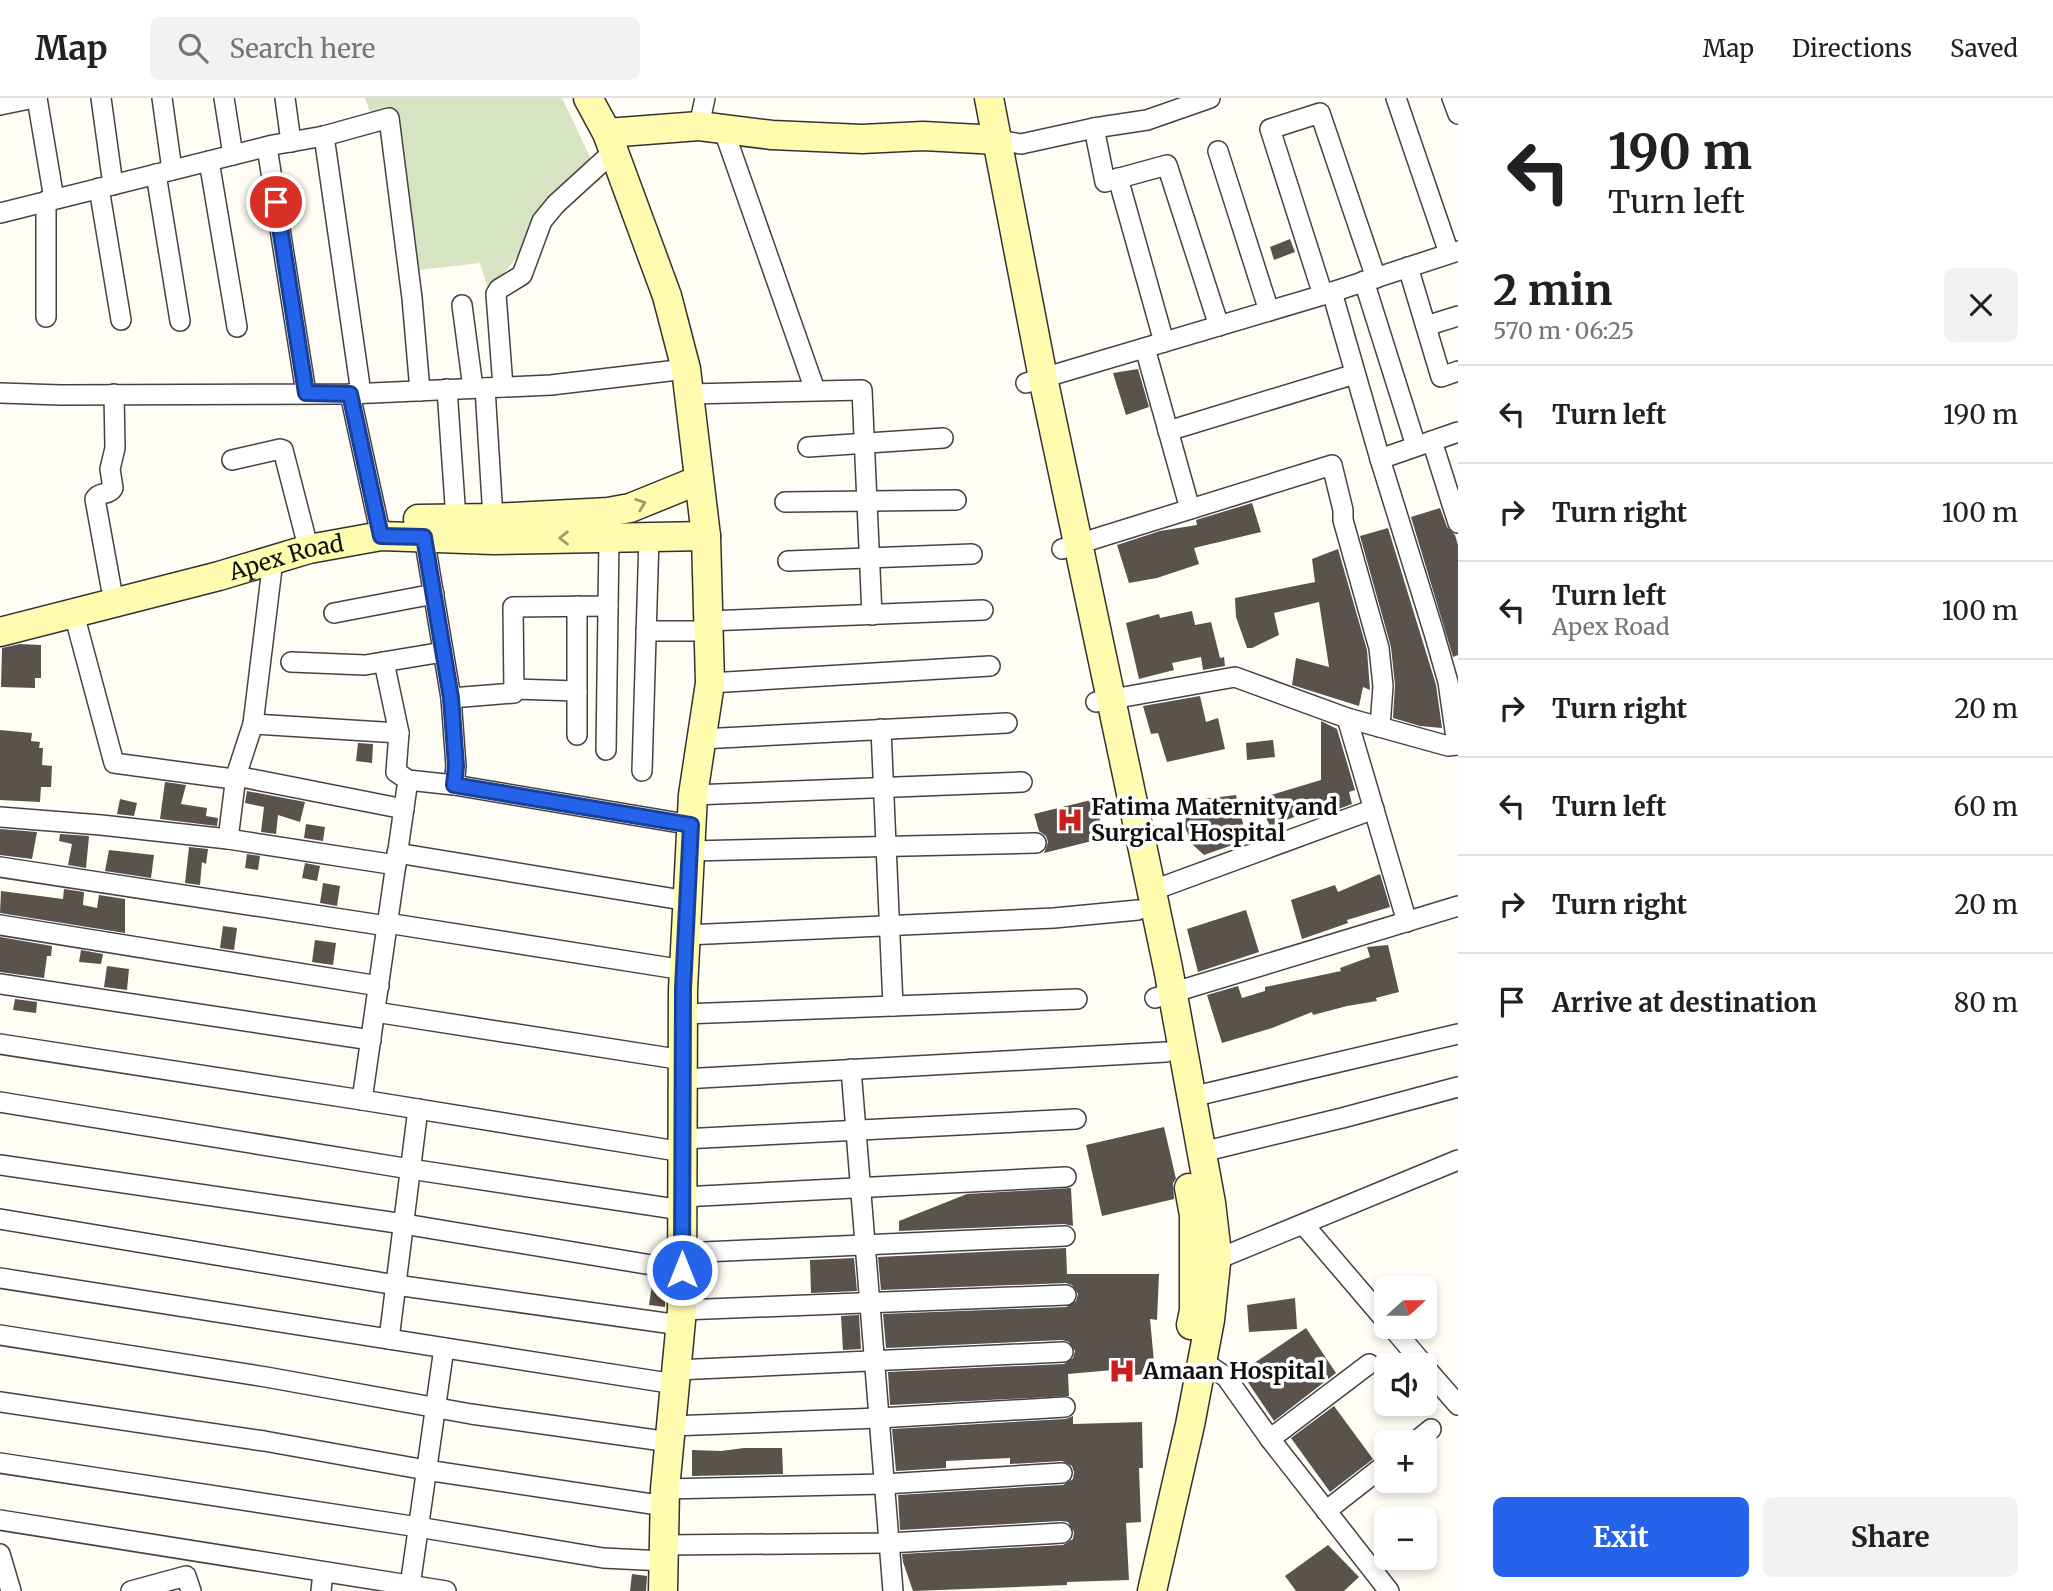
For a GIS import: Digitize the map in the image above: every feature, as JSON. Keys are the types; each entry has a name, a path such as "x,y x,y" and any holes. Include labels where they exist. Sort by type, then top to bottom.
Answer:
{"street":[{"path":"0,105 35,98 50,200 46,317"},
{"path":"101,98 106,187 121,320"},
{"path":"162,98 164,172 180,321"},
{"path":"224,98 233,155"},
{"path":"285,98 291,142"},
{"path":"587,98 610,142 667,296 687,382 706,536 710,683 693,795 684,970 681,1317 665,1497 663,1591"},
{"path":"705,98 711,127 815,390"},
{"path":"493,519 487,388 496,294 499,289 522,275 542,221 610,142 711,127 772,135 862,139 923,136 989,123 1021,144 1147,120 1210,98"},
{"path":"1035,381 1454,252 1395,98"},
{"path":"1452,98 1458,114"},
{"path":"1104,700 1235,677 1347,718 1448,746 1458,745 1451,667 1380,459 1355,374 1270,129 1320,113 1424,444 1458,523"},
{"path":"0,213 389,118 412,298 420,391"},
{"path":"989,123 1035,381 1164,995 1191,1097 1211,1203 1217,1254 1205,1264 1169,1441 1132,1591"},
{"path":"1094,128 1105,182 1167,165 1219,326"},
{"path":"324,136 356,393 379,528"},
{"path":"267,147 306,393"},
{"path":"1218,150 1269,311"},
{"path":"209,161 237,327"},
{"path":"1118,178 1155,345 1168,431 1190,509"},
{"path":"1408,267 1441,377 1458,371"},
{"path":"462,305 487,388"},
{"path":"1426,326 1458,316"},
{"path":"1168,431 1355,374"},
{"path":"0,393 356,393 687,382 815,390 862,390 872,615"},
{"path":"447,390 456,519"},
{"path":"111,587 94,499 114,488 110,469 116,448 114,394"},
{"path":"1380,459 1458,432"},
{"path":"808,447 943,438"},
{"path":"232,460 283,450 305,535"},
{"path":"1070,546 1332,465 1343,520 1379,648 1383,686 1380,727"},
{"name":"Apex Road","path":"0,614 305,535 456,519 588,514 619,510 653,500 699,480"},
{"path":"785,502 956,500"},
{"name":"Apex Road","path":"0,632 273,560 379,528 424,537 493,540 706,536"},
{"path":"424,537 451,698 456,766 454,785"},
{"path":"642,771 649,537"},
{"path":"607,750 609,538"},
{"path":"788,561 972,554"},
{"path":"228,839 236,776 253,724 273,560"},
{"path":"334,613 434,594"},
{"path":"577,606 577,735"},
{"path":"451,698 514,693 513,607 608,606"},
{"path":"646,631 983,610"},
{"path":"74,614 114,763 233,779 236,776 404,809"},
{"path":"291,663 365,665 443,652"},
{"path":"384,662 399,733 396,772 408,780 454,785 691,838 886,847 1036,843"},
{"path":"710,683 990,666"},
{"path":"514,689 577,691"},
{"path":"1347,718 1407,922"},
{"path":"701,739 1007,723"},
{"path":"253,724 399,733"},
{"path":"881,729 893,1006"},
{"path":"362,1100 408,780"},
{"path":"693,795 1021,782"},
{"path":"686,935 1054,918 1145,900 1374,809"},
{"path":"0,817 101,825 397,859 688,901"},
{"path":"0,867 684,970"},
{"path":"1164,995 1458,906"},
{"path":"0,925 379,986"},
{"path":"0,984 371,1040"},
{"path":"1152,1591 1190,1425 1210,1320 1205,1264 1166,1052 1164,995"},
{"path":"683,1014 1077,999"},
{"path":"375,1012 683,1070 851,1069 1166,1052"},
{"path":"1191,1097 1458,1034"},
{"path":"0,1044 418,1109 683,1146 856,1130 1076,1119"},
{"path":"851,1069 893,1591"},
{"path":"1202,1152 1458,1087"},
{"path":"0,1102 410,1169 682,1203 861,1188 1066,1177"},
{"path":"390,1339 418,1109"},
{"path":"1205,1264 1458,1160"},
{"path":"0,1165 404,1224 682,1261 865,1246 1065,1236"},
{"path":"0,1219 396,1285 681,1317 870,1303 1066,1295"},
{"path":"1304,1225 1374,1307"},
{"path":"0,1278 444,1348 676,1377 874,1360 1063,1352"},
{"path":"0,1335 266,1377 435,1408 670,1434 1065,1407"},
{"path":"1402,1339 1414,1353"},
{"path":"410,1586 444,1348"},
{"path":"1202,1361 1226,1377 1270,1439 1389,1591"},
{"path":"1270,1439 1369,1364"},
{"path":"1437,1376 1451,1387 1458,1405"},
{"path":"0,1402 264,1441 426,1470 665,1497 1062,1473"},
{"path":"0,1462 603,1558 1062,1533"},
{"path":"1326,1511 1374,1473"},
{"path":"0,1520 322,1582 440,1590"},
{"path":"0,1554 10,1591"},
{"path":"131,1591 186,1576 191,1591"}],"green space":[{"path":"365,98 562,98 601,180 561,202 489,292 480,263 410,271 389,128 375,126"}],"building":[{"path":"1290,239 1295,252 1274,260 1270,247"},
{"path":"1138,369 1149,407 1126,415 1113,373"},
{"path":"1252,503 1261,532 1194,548 1199,564 1157,578 1129,583 1117,545 1160,531 1197,525 1196,520"},
{"path":"1440,508 1458,545 1458,655 1453,657 1411,517"},
{"path":"1388,528 1436,685 1442,728 1420,726 1393,718 1395,685 1391,647 1360,536"},
{"path":"1338,549 1367,650 1370,690 1363,687 1359,706 1292,685 1296,658 1329,667 1319,602 1274,613 1279,635 1252,648 1247,648 1236,617 1235,598 1315,582 1312,559"},
{"path":"1192,611 1195,625 1211,622 1220,658 1224,657 1225,666 1203,670 1201,657 1172,663 1174,670 1139,679 1126,623 1159,614 1160,618"},
{"path":"20,644 41,645 41,678 35,678 35,688 1,687 2,648"},
{"path":"1200,696 1206,722 1218,718 1225,749 1167,762 1158,733 1151,734 1143,706"},
{"path":"1321,721 1337,729 1355,790 1349,792 1352,804 1333,811 1332,803 1270,826 1257,799 1321,780"},
{"path":"0,730 32,733 31,741 40,742 39,748 43,748 42,765 52,766 51,787 41,787 40,802 0,800"},
{"path":"1273,740 1275,757 1247,760 1246,743"},
{"path":"358,743 373,744 372,763 356,761"},
{"path":"165,782 186,785 181,804 207,808 206,816 218,818 217,826 160,819"},
{"path":"247,791 305,802 300,822 278,815 276,834 261,832 264,807 245,803"},
{"path":"1236,795 1247,840 1204,855 1192,844 1185,827 1187,808 1195,800"},
{"path":"120,799 137,803 134,816 117,814"},
{"path":"1095,799 1104,838 1044,853 1048,842 1046,836 1039,831 1034,814"},
{"path":"306,824 325,827 323,841 304,838"},
{"path":"0,829 37,832 32,859 0,855"},
{"path":"60,834 89,836 86,868 68,865 72,844 59,841"},
{"path":"189,847 208,849 206,864 202,862 200,885 185,883"},
{"path":"109,850 154,855 151,878 105,871"},
{"path":"247,854 260,856 258,870 245,868"},
{"path":"305,863 320,866 317,881 302,878"},
{"path":"1380,874 1390,907 1347,920 1348,923 1302,939 1291,900 1335,885 1338,892"},
{"path":"323,883 340,886 337,906 320,903"},
{"path":"64,889 84,892 83,905 97,908 99,895 125,899 125,933 0,913 1,891 63,899"},
{"path":"1246,910 1259,952 1198,972 1187,929"},
{"path":"223,926 237,928 234,950 220,948"},
{"path":"0,937 52,946 51,956 47,956 44,978 0,972"},
{"path":"315,940 336,943 333,965 312,962"},
{"path":"1388,945 1399,992 1376,998 1377,1001 1313,1015 1312,1012 1272,1028 1222,1043 1207,995 1238,986 1242,998 1265,991 1265,987 1341,971 1340,968 1370,957 1367,947"},
{"path":"81,950 103,954 101,964 79,962"},
{"path":"107,966 129,969 127,990 104,987"},
{"path":"15,999 37,1002 36,1013 13,1010"},
{"path":"1164,1127 1176,1179 1173,1183 1174,1199 1102,1216 1086,1145"},
{"path":"1071,1188 1073,1226 1064,1224 899,1231 899,1221 967,1194"},
{"path":"1066,1248 1067,1274 1159,1274 1157,1320 1150,1319 1155,1373 1125,1376 1124,1369 1068,1374 1069,1396 890,1405 888,1372 1064,1364 1073,1358 1075,1351 1069,1342 1062,1340 886,1348 883,1314 1066,1307 1076,1301 1078,1294 1072,1285 1066,1283 881,1290 878,1257"},
{"path":"854,1258 857,1291 811,1293 810,1260"},
{"path":"653,1278 665,1280 665,1307 649,1305"},
{"path":"1295,1298 1297,1329 1249,1332 1247,1305"},
{"path":"859,1315 861,1349 843,1350 841,1316"},
{"path":"1306,1328 1336,1373 1274,1421 1241,1372"},
{"path":"1334,1406 1373,1459 1330,1492 1291,1438"},
{"path":"1073,1416 1073,1424 1142,1422 1143,1468 1139,1468 1141,1522 1126,1523 1129,1580 913,1591 902,1554 1063,1545 1073,1539 1074,1532 1068,1522 1061,1521 900,1530 898,1495 1063,1485 1073,1479 1074,1472 1072,1466 1062,1461 1010,1464 1010,1458 946,1461 946,1468 896,1471 892,1429 1066,1419"},
{"path":"782,1448 783,1474 692,1476 692,1450 721,1451"},
{"path":"1328,1545 1359,1577 1344,1591 1296,1591 1285,1576"},
{"path":"632,1574 647,1576 646,1591 630,1591"}],"place":[{"name":"Fatima Maternity and Surgical Hospital","path":"1070,820"},
{"name":"Amaan Hospital","path":"1122,1371"}],"route":[{"path":"276,202 306,393 350,394 381,536 424,537 451,698 456,766 454,785 691,825 683,989 682,1270"}]}
